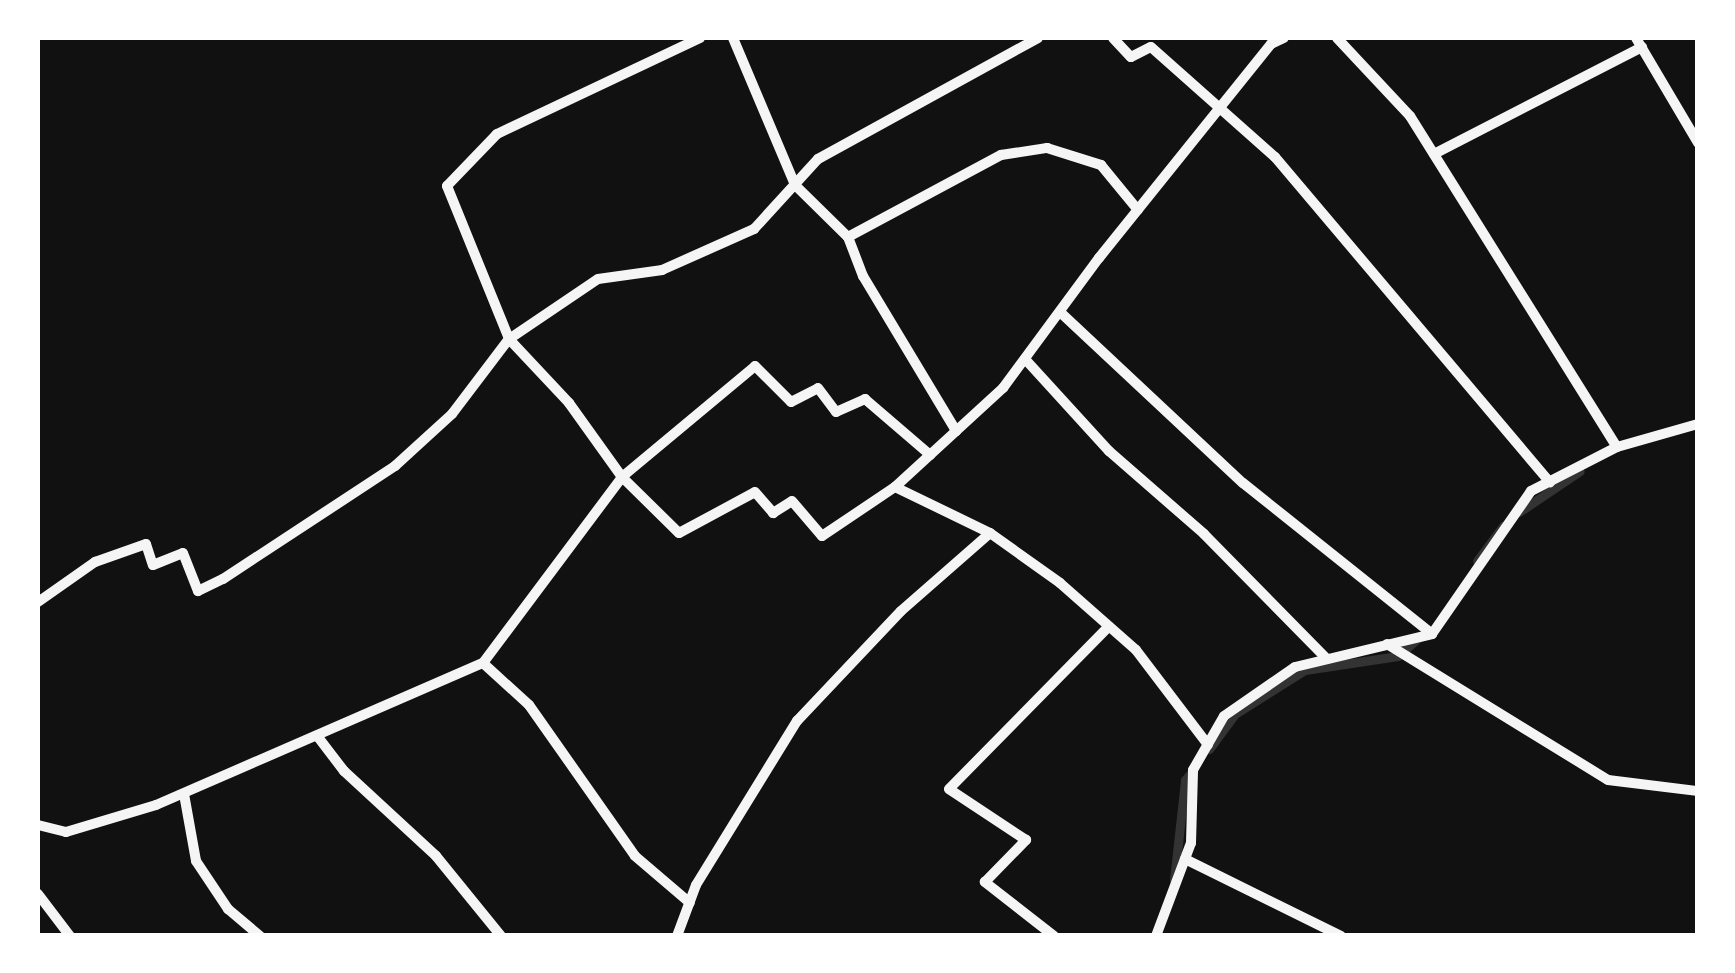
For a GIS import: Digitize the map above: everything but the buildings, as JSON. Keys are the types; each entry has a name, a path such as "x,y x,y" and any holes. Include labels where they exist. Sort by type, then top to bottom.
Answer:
{"street":[{"path":"700,38 497,134 447,186 509,338 570,403 622,477 678,533 755,492 772,513 792,500 822,536 895,487 956,432 1025,359 1222,104 1271,44 1284,38"},
{"path":"733,38 794,186 848,237 863,276 956,432"},
{"path":"38,602 95,562 146,544 153,566 183,553 198,591 223,579 395,466 452,414 509,338 598,279 662,270 754,229 818,159 1038,38"},
{"path":"1113,38 1131,57 1151,48 1222,104 1336,222 1550,482"},
{"path":"1337,38 1410,116 1617,447"},
{"path":"1434,154 1639,42 1698,143"},
{"path":"848,237 1000,155 1047,148 1101,165 1138,210"},
{"path":"1060,312 1243,483 1432,634"},
{"path":"1025,359 1109,451 1204,534 1326,659"},
{"path":"38,825 66,832 184,794 483,663 622,477 755,366 792,402 818,388 836,412 865,399 930,455"},
{"path":"1156,936 1185,858 1193,770 1224,716 1295,667 1432,634 1531,491 1617,447 1698,424"},
{"path":"895,487 990,533 1110,626 1136,650 1208,745"},
{"path":"677,936 690,903 747,795 797,722 901,611 990,533"},
{"path":"1054,936 985,882 1026,840 949,789 1110,626"},
{"path":"1387,644 1608,780 1698,790"},
{"path":"483,663 529,705 635,856 690,903"},
{"path":"318,738 344,771 436,856 501,936"},
{"path":"184,794 196,861 228,909 260,936"},
{"path":"1185,858 1341,936"},
{"path":"38,894 70,936"}],"waterway":[{"path":"1519,512 1580,471"},
{"path":"1477,561 1503,526"},
{"path":"1209,749 1235,714 1305,670 1398,656 1420,636"},
{"path":"1174,880 1185,780 1194,769"}]}
